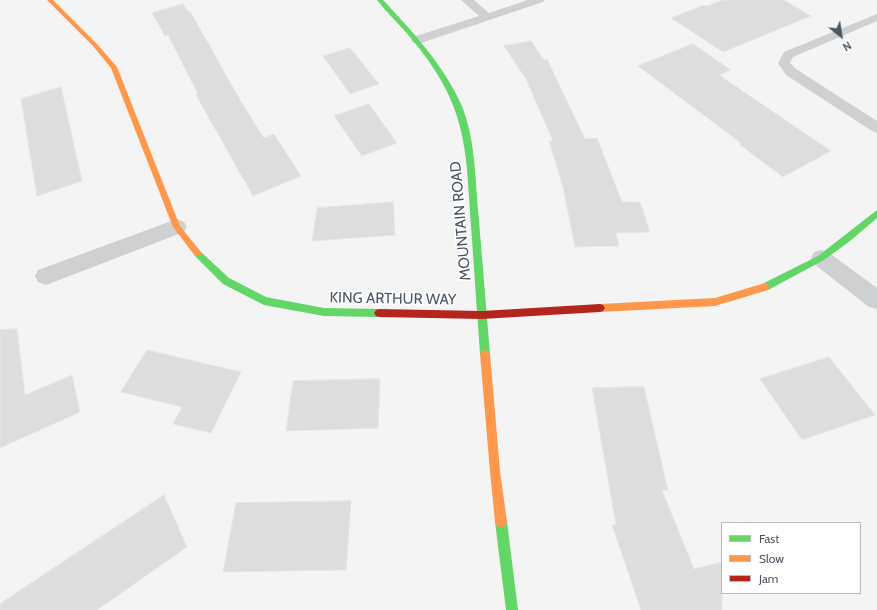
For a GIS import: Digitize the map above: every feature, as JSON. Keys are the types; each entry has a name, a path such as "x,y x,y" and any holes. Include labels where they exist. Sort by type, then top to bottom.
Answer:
{"street":[{"name":"KING ARTHUR WAY","path":"50,0 86,34 114,67 177,227 198,254 226,281 264,301 324,312 482,315 714,302 762,289 821,258 847,239 877,213"},
{"name":"MOUNTAIN ROAD","path":"380,0 417,40 439,68 458,107 469,151 495,471 512,610"},
{"path":"46,276 177,227"},
{"path":"821,258 877,300"}],"lane":[{"path":"467,0 487,17"},
{"path":"417,40 539,0"},
{"path":"877,17 788,55 784,63 791,72 877,128"}],"building":[{"path":"723,0 784,0 811,16 723,52 671,18 704,5 707,6"},
{"path":"183,4 188,12 190,11 240,100 264,138 274,134 301,176 253,196 196,95 198,94 168,35 165,36 152,13"},
{"path":"531,41 544,60 547,59 585,139 597,138 622,202 640,202 650,232 616,233 619,246 575,247 563,187 549,141 553,141 526,79 504,46"},
{"path":"693,44 731,70 719,75 831,151 783,177 739,144 741,143 638,66"},
{"path":"350,48 379,84 350,94 323,56"},
{"path":"61,87 82,181 37,196 21,99"},
{"path":"369,104 397,143 362,156 334,116"},
{"path":"393,202 395,235 312,241 317,208"},
{"path":"17,329 25,395 72,375 80,412 0,448 0,330"},
{"path":"147,350 241,372 211,433 173,424 182,407 121,392"},
{"path":"829,357 875,415 802,440 760,379"},
{"path":"380,379 378,428 286,431 293,381"},
{"path":"644,387 668,490 662,490 694,569 721,562 722,610 641,610 612,525 616,525 592,388"},
{"path":"164,495 187,547 97,610 0,610 0,604"},
{"path":"351,501 346,570 223,572 236,503"}],"traffic: fast":[{"path":"380,0 413,36 433,62 450,89 462,116 468,142 471,169 485,354"},
{"path":"765,287 821,258 847,239 877,213"},
{"path":"198,254 226,281 264,301 324,312 379,313"},
{"path":"501,522 512,610"}],"traffic: slow":[{"path":"50,0 95,45 114,67 177,227 198,254"},
{"path":"600,308 715,302 765,287"},
{"path":"485,354 501,522"}],"traffic: jam":[{"path":"379,313 482,315 600,308"}]}
